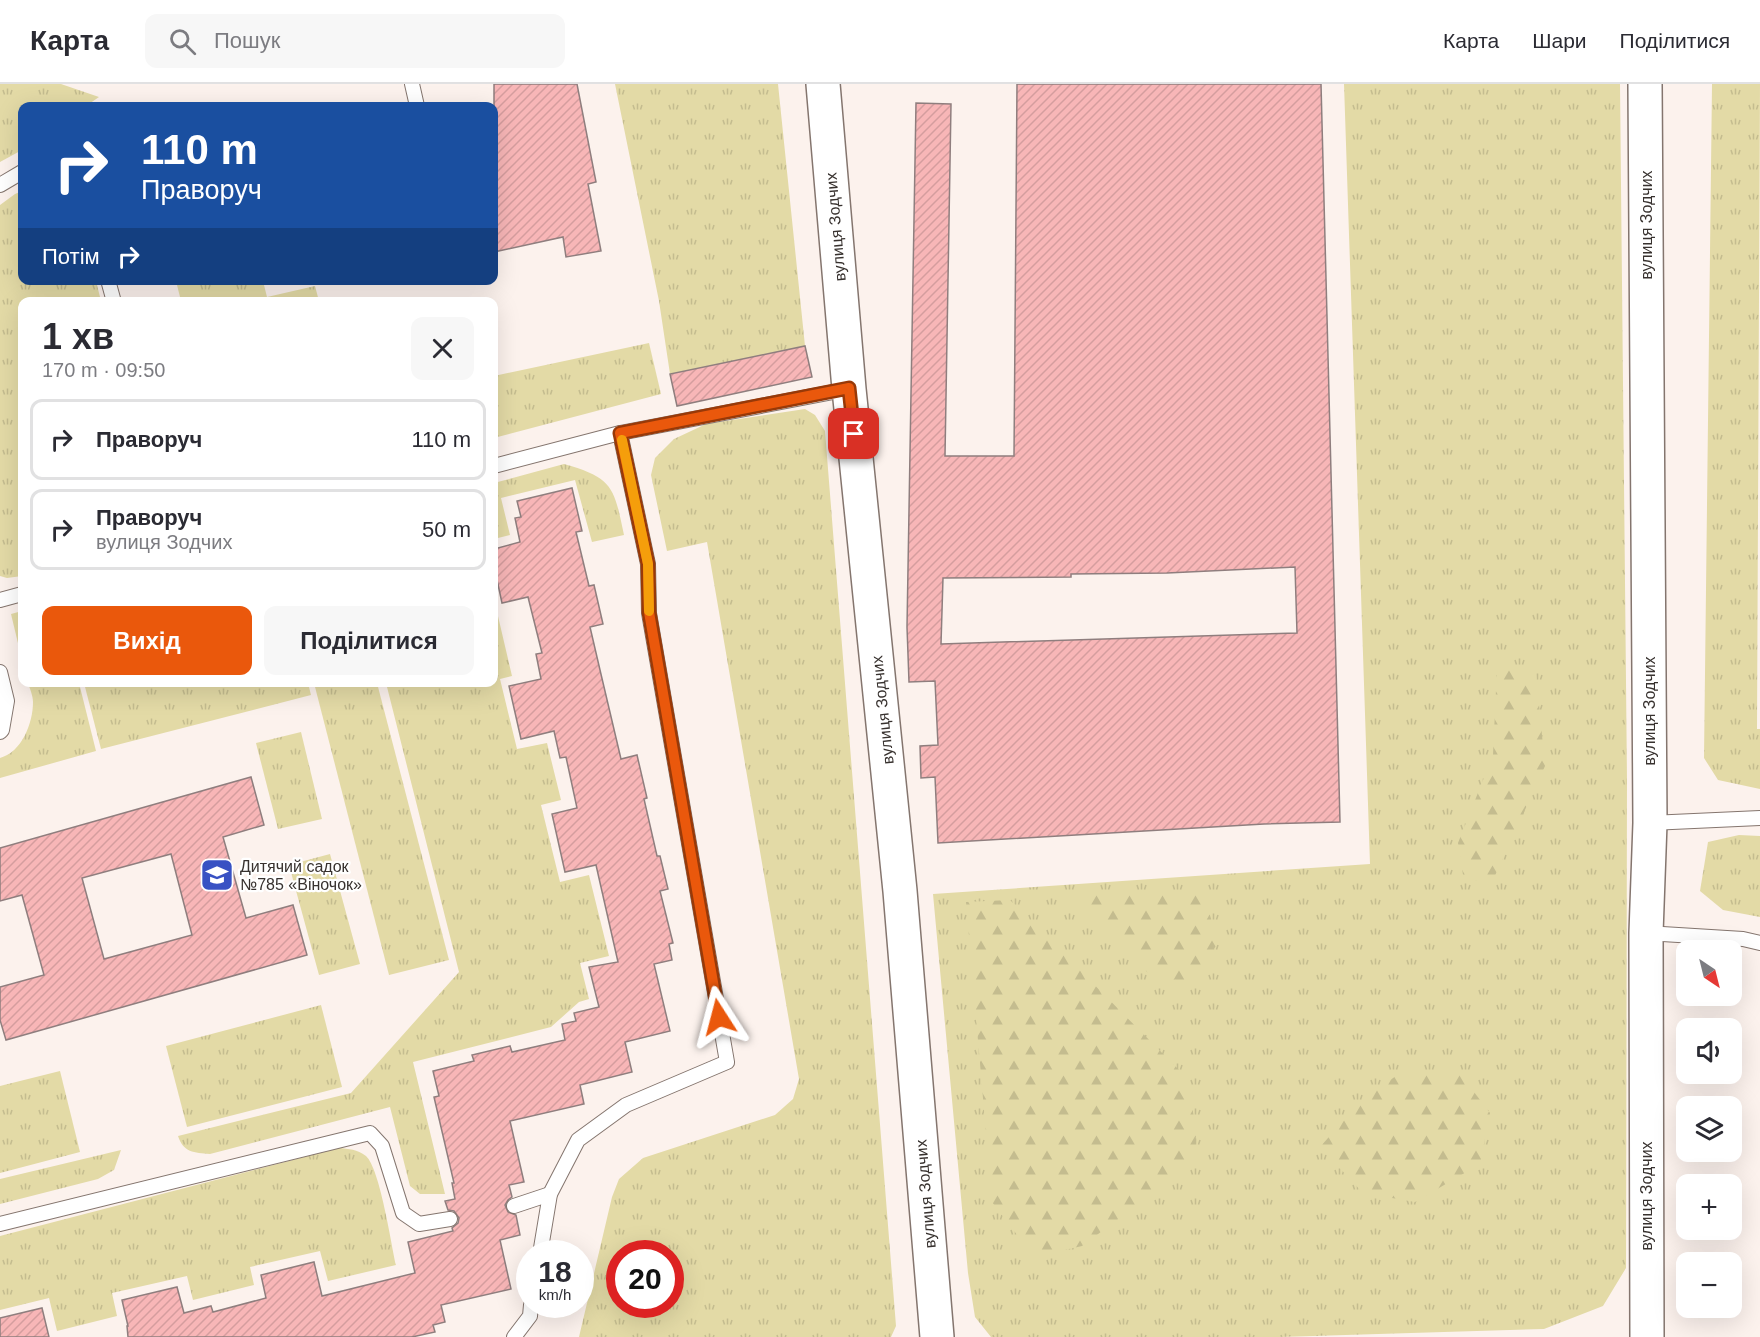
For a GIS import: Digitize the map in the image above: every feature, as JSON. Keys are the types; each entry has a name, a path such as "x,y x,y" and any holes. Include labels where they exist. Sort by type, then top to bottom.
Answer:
{"main road":[{"name":"вулиця Зодчих","path":"822,84 849,388 900,891 937,1337"},
{"name":"вулиця Зодчих","path":"1645,84 1650,823 1646,933 1647,1337"}],"lane":[{"path":"412,84 416,102"},
{"path":"0,185 18,174"},
{"path":"498,465 620,433 849,388"},
{"path":"542,1240 550,1194 578,1140 626,1105 727,1062 649,612 648,564 620,433"},
{"path":"0,600 18,595"},
{"path":"0,672 7,700 0,732"},
{"path":"1650,823 1760,818"},
{"path":"1646,933 1743,939 1760,944"},
{"path":"0,1224 370,1133 382,1146 403,1213 419,1224 450,1219"},
{"path":"514,1206 550,1194"},
{"path":"514,1337 528,1318"}],"green space":[{"path":"0,84 61,84 99,97 92,102 18,102 18,152 0,162"},
{"path":"615,84 778,84 805,346 670,374 659,301"},
{"path":"1344,84 1620,84 1627,780 1626,1268 1603,1306 1544,1329 1280,1337 991,1337 975,1317 968,1273 933,894 1370,864"},
{"path":"1712,84 1760,84 1757,729 1760,729 1760,789 1718,780 1704,758"},
{"path":"18,193 18,285 97,285 100,297 18,297 18,577 7,578 0,576 0,205"},
{"path":"177,285 264,285 267,297 180,297"},
{"path":"315,286 318,297 267,297"},
{"path":"649,343 661,394 498,437 498,375"},
{"path":"805,409 815,415 825,431 896,1326 891,1337 579,1337 583,1318 594,1318 594,1273 612,1197 619,1179 643,1158 775,1115 793,1099 799,1079 707,542 667,551 651,475 655,458 674,439 706,424"},
{"path":"564,464 593,474 609,487 614,496 624,535 592,542 575,480 501,498 510,535 498,538 498,482"},
{"path":"18,612 18,643 11,614"},
{"path":"498,616 512,676 500,679 517,749 547,743 561,800 541,805 560,882 589,875 609,956 580,963 589,999 579,1002 551,1027 413,1062 445,1194 420,1194 410,1186 390,1107 210,1154 190,1151 180,1141 178,1136 351,1093 459,972 387,687 498,687"},
{"path":"1497,668 1536,674 1545,766 1493,880 1464,881 1458,843 1493,755"},
{"path":"29,687 80,687 96,751 0,778 0,758 14,750 25,736 31,719 33,700"},
{"path":"85,687 309,687 311,695 101,749"},
{"path":"315,687 378,687 449,960 389,975"},
{"path":"301,732 322,819 278,829 256,743"},
{"path":"1739,835 1760,836 1760,917 1723,910 1700,891 1708,842"},
{"path":"330,854 360,964 319,975 289,865"},
{"path":"1198,890 1220,941 1187,982 1150,975 1074,896"},
{"path":"1010,900 1188,1079 1196,1132 1195,1162 1082,1246 1034,1257 992,1202 966,902"},
{"path":"321,1005 342,1087 187,1127 166,1046"},
{"path":"60,1071 80,1152 0,1173 0,1086"},
{"path":"1403,1071 1461,1075 1490,1113 1480,1164 1415,1202 1363,1193 1320,1147 1362,1100"},
{"path":"339,1148 359,1152 366,1156 371,1164 380,1190 396,1265 328,1281 320,1251 250,1267 254,1285 193,1300 187,1276 112,1293 117,1316 57,1331 49,1298 0,1310 0,1236"},
{"path":"121,1150 114,1170 98,1179 0,1204 0,1179"}],"building":[{"path":"494,84 577,84 596,182 588,184 601,251 566,257 563,237 498,251 498,102 494,102"},
{"path":"1017,84 1321,84 1340,822 1264,824 938,843 935,777 921,778 920,746 938,745 935,681 909,682 907,627 916,103 951,104 945,456 1014,456","holes":["1295,567 1297,633 941,644 943,578 1071,577 1071,574 1167,573"]},
{"path":"805,346 812,377 677,406 670,374"},
{"path":"572,488 582,531 576,532 589,586 594,585 603,624 590,627 621,759 637,755 657,856 660,856 668,889 660,891 673,943 669,944 672,960 654,964 670,1031 625,1042 632,1072 580,1085 584,1104 510,1121 524,1182 509,1185 512,1197 505,1205 508,1212 516,1215 520,1235 500,1240 511,1289 441,1305 445,1322 433,1325 435,1332 412,1337 128,1337 122,1300 177,1287 184,1313 211,1306 213,1312 266,1298 261,1275 314,1262 322,1296 415,1273 408,1242 453,1231 452,1228 458,1223 459,1218 454,1211 448,1210 445,1201 455,1199 452,1183 454,1183 434,1097 439,1096 433,1071 474,1061 472,1055 510,1046 512,1052 565,1040 562,1024 576,1021 574,1013 599,1007 589,967 618,962 596,865 565,872 552,814 577,808 566,757 560,758 554,731 521,739 509,686 541,679 536,654 542,653 528,597 502,603 498,584 498,548 520,542 515,518 521,517 517,501"},
{"path":"251,777 264,825 223,837 246,918 293,905 307,955 6,1040 0,1020 0,987 44,975 22,895 0,901 0,848","holes":["171,854 192,935 104,959 82,878"]},
{"path":"42,1308 49,1337 0,1337 0,1318"}],"slow traffic":[{"path":"622,440 648,564 649,611"}],"place":[{"name":"Дитячий садок №785 «Віночок»","path":"217,875"}],"route":[{"path":"719,1017 649,612 648,564 620,433 849,388 854,434"}]}
